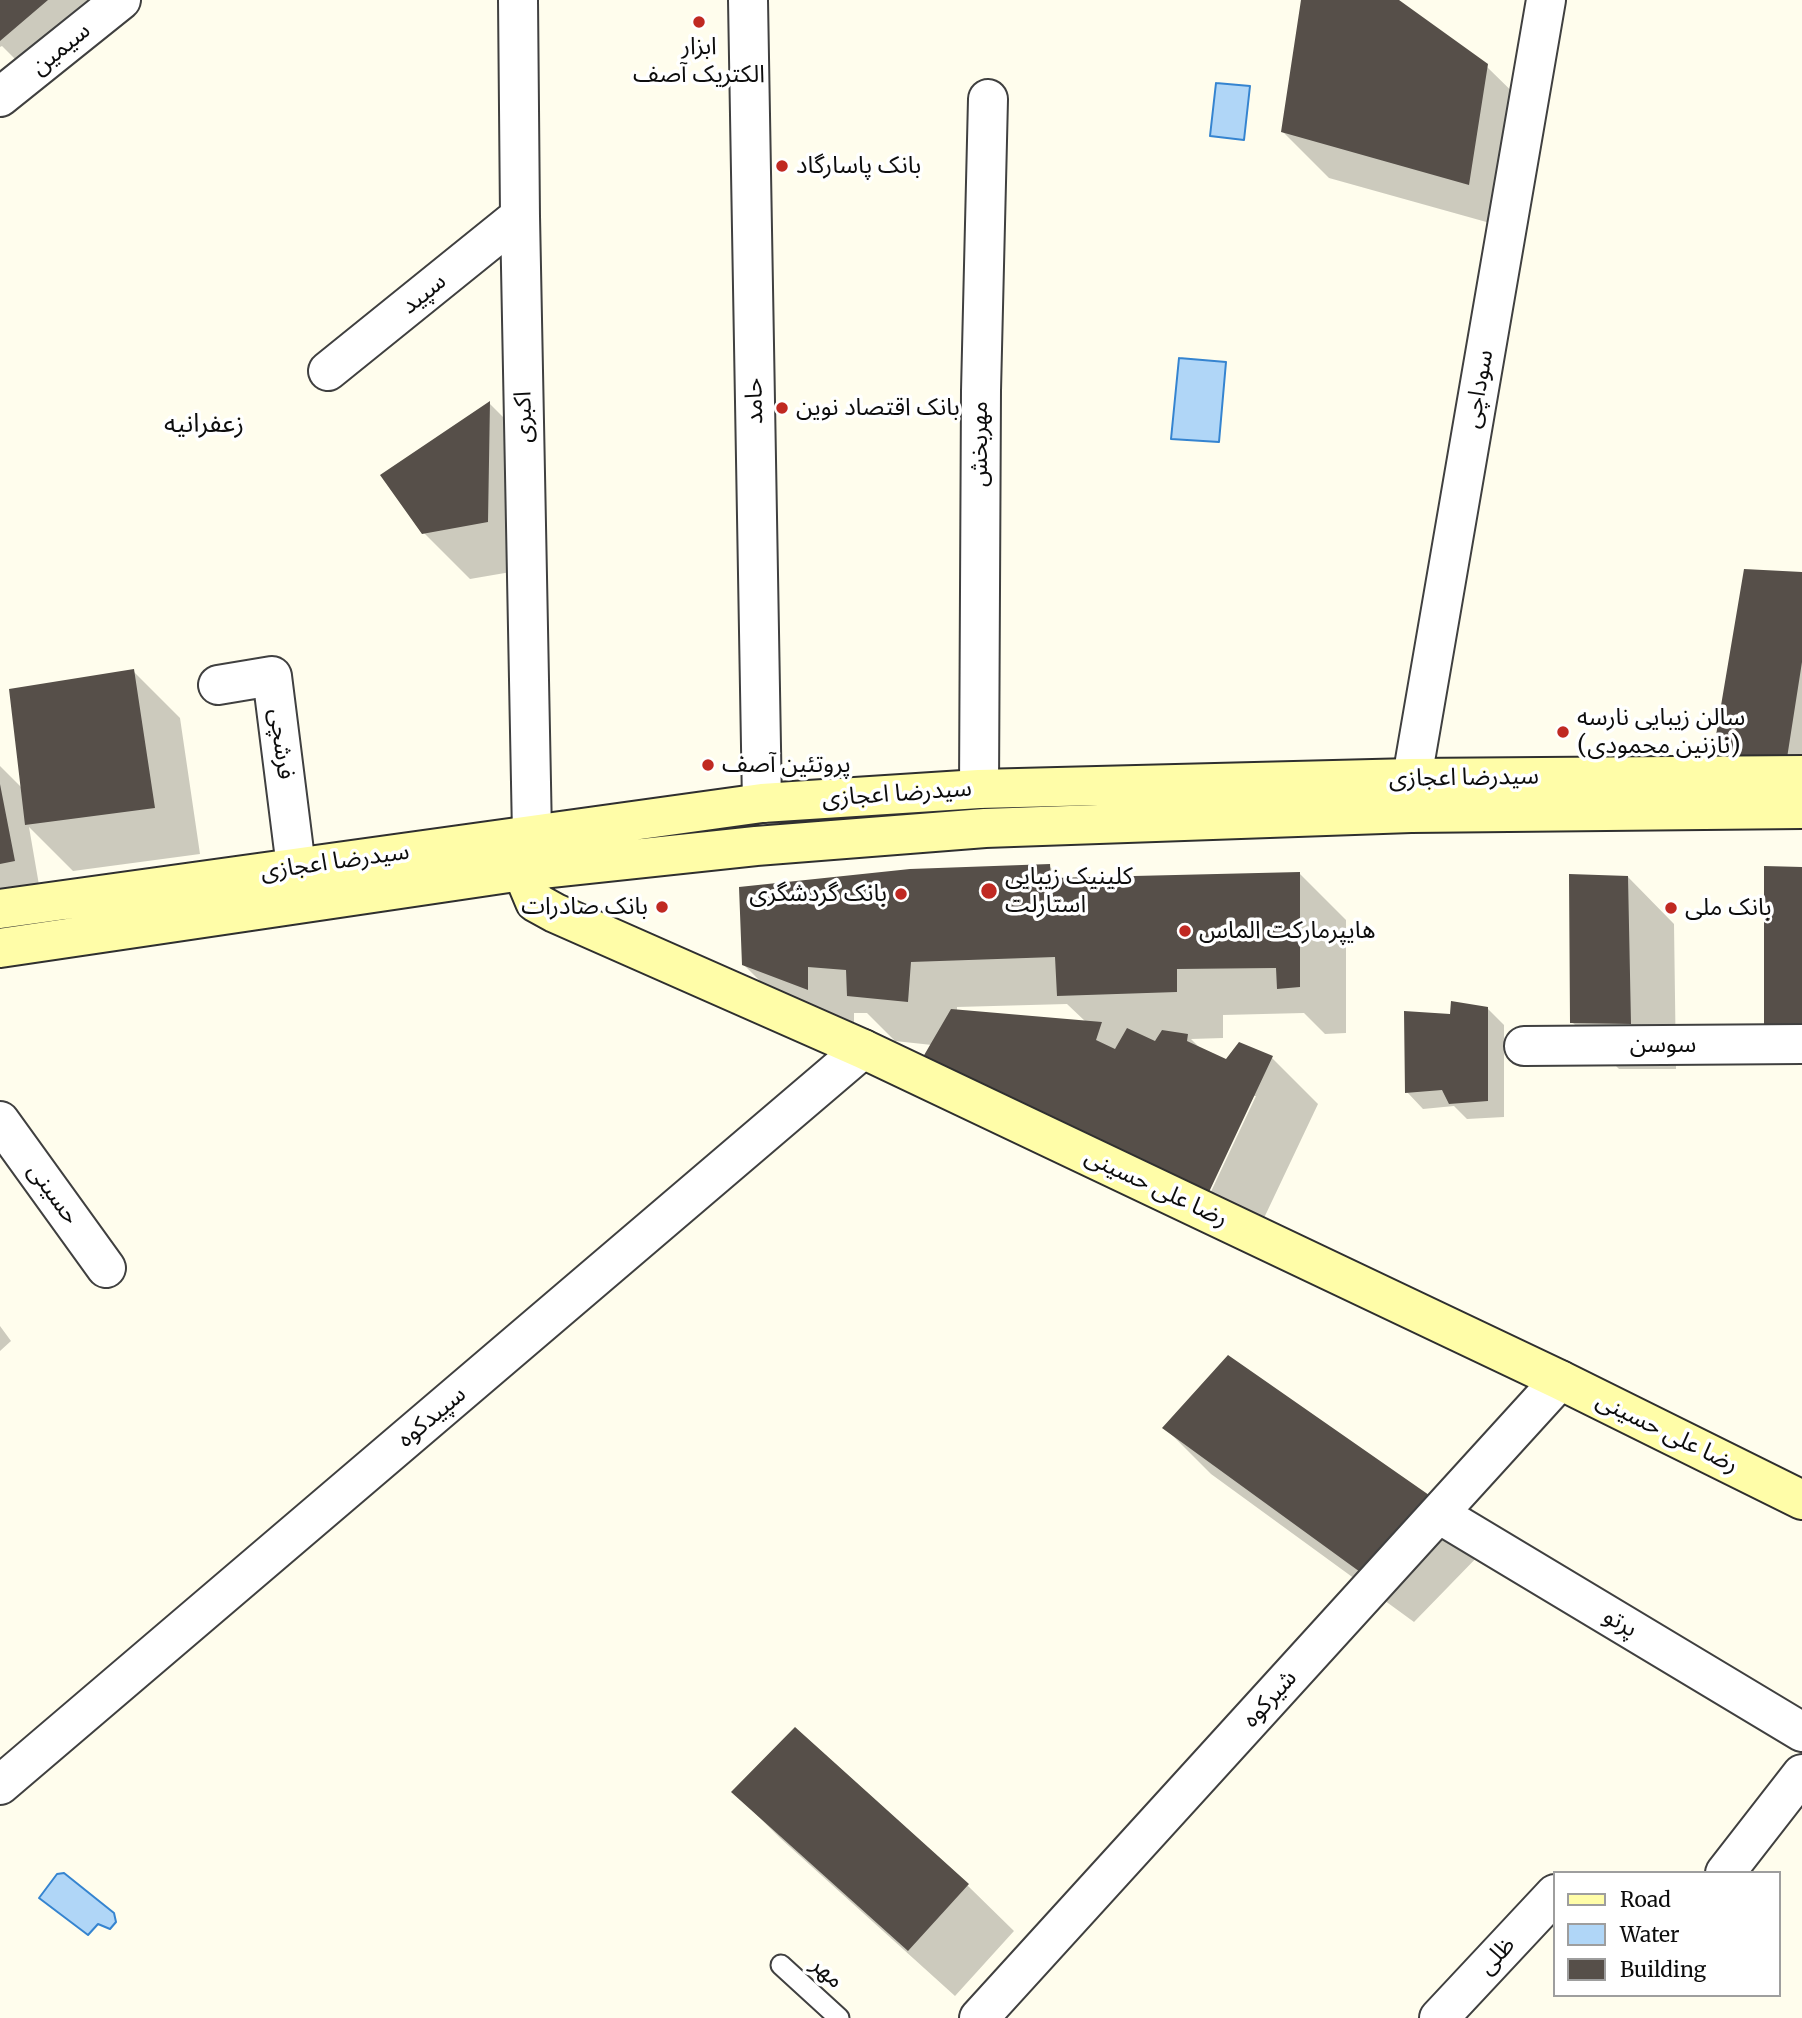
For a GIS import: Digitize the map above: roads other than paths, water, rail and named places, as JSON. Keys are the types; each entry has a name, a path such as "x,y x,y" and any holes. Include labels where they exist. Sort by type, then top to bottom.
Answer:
{"main road":[{"name":"سیدرضا اعجازی","path":"0,909 762,803 979,789 1412,778 1802,775"},
{"name":"سیدرضا اعجازی","path":"0,948 523,871 756,846 985,828 1411,813 1802,809"},
{"path":"523,871 532,834"},
{"name":"رضا علی حسینی","path":"523,871 536,902 555,914 863,1049 1560,1380 1802,1500"}],"street":[{"name":"سیمین","path":"0,97 121,0"},
{"name":"اکبری","path":"519,0 520,216 532,834"},
{"name":"حامد","path":"748,0 762,803"},
{"name":"سوداچی","path":"1412,778 1546,0"},
{"name":"مهربخش","path":"979,789 981,391 988,99"},
{"name":"سپید","path":"328,371 520,216"},
{"name":"فرشچی","path":"218,685 272,676 296,867"},
{"name":"سوسن","path":"1524,1046 1802,1044"},
{"name":"سپیدکوه","path":"0,1785 863,1049"},
{"name":"حسینی","path":"0,1121 106,1268"},
{"name":"شیرکوه","path":"979,2018 1560,1380"},
{"name":"پرتو","path":"1439,1514 1802,1732"},
{"path":"1727,1871 1802,1774"},
{"name":"ظلی","path":"1439,2018 1554,1895"}],"lane":[{"name":"مهر","path":"781,1965 839,2018"}],"water":[{"path":"1216,83 1250,86 1244,140 1210,136"},
{"path":"1179,358 1226,362 1219,442 1171,439"},
{"path":"64,1873 114,1913 116,1922 110,1929 98,1924 88,1935 39,1898 57,1874"}],"place":[{"name":"ابزار الکتریک آصف","path":"699,22"},
{"name":"بانک پاسارگاد","path":"782,166"},
{"name":"بانک اقتصاد نوین","path":"782,408"},
{"name":"سالن زیبایی نارسه (نازنین محمودی)","path":"1563,732"},
{"name":"پروتئین آصف","path":"708,765"},
{"name":"کلینیک زیبایی استارلت","path":"989,891"},
{"name":"بانک گردشگری","path":"901,894"},
{"name":"بانک صادرات","path":"662,907"},
{"name":"بانک ملی","path":"1671,908"},
{"name":"هایپرمارکت الماس","path":"1185,931"}],"district":[{"name":"زعفرانیه","path":"204,425"}]}
